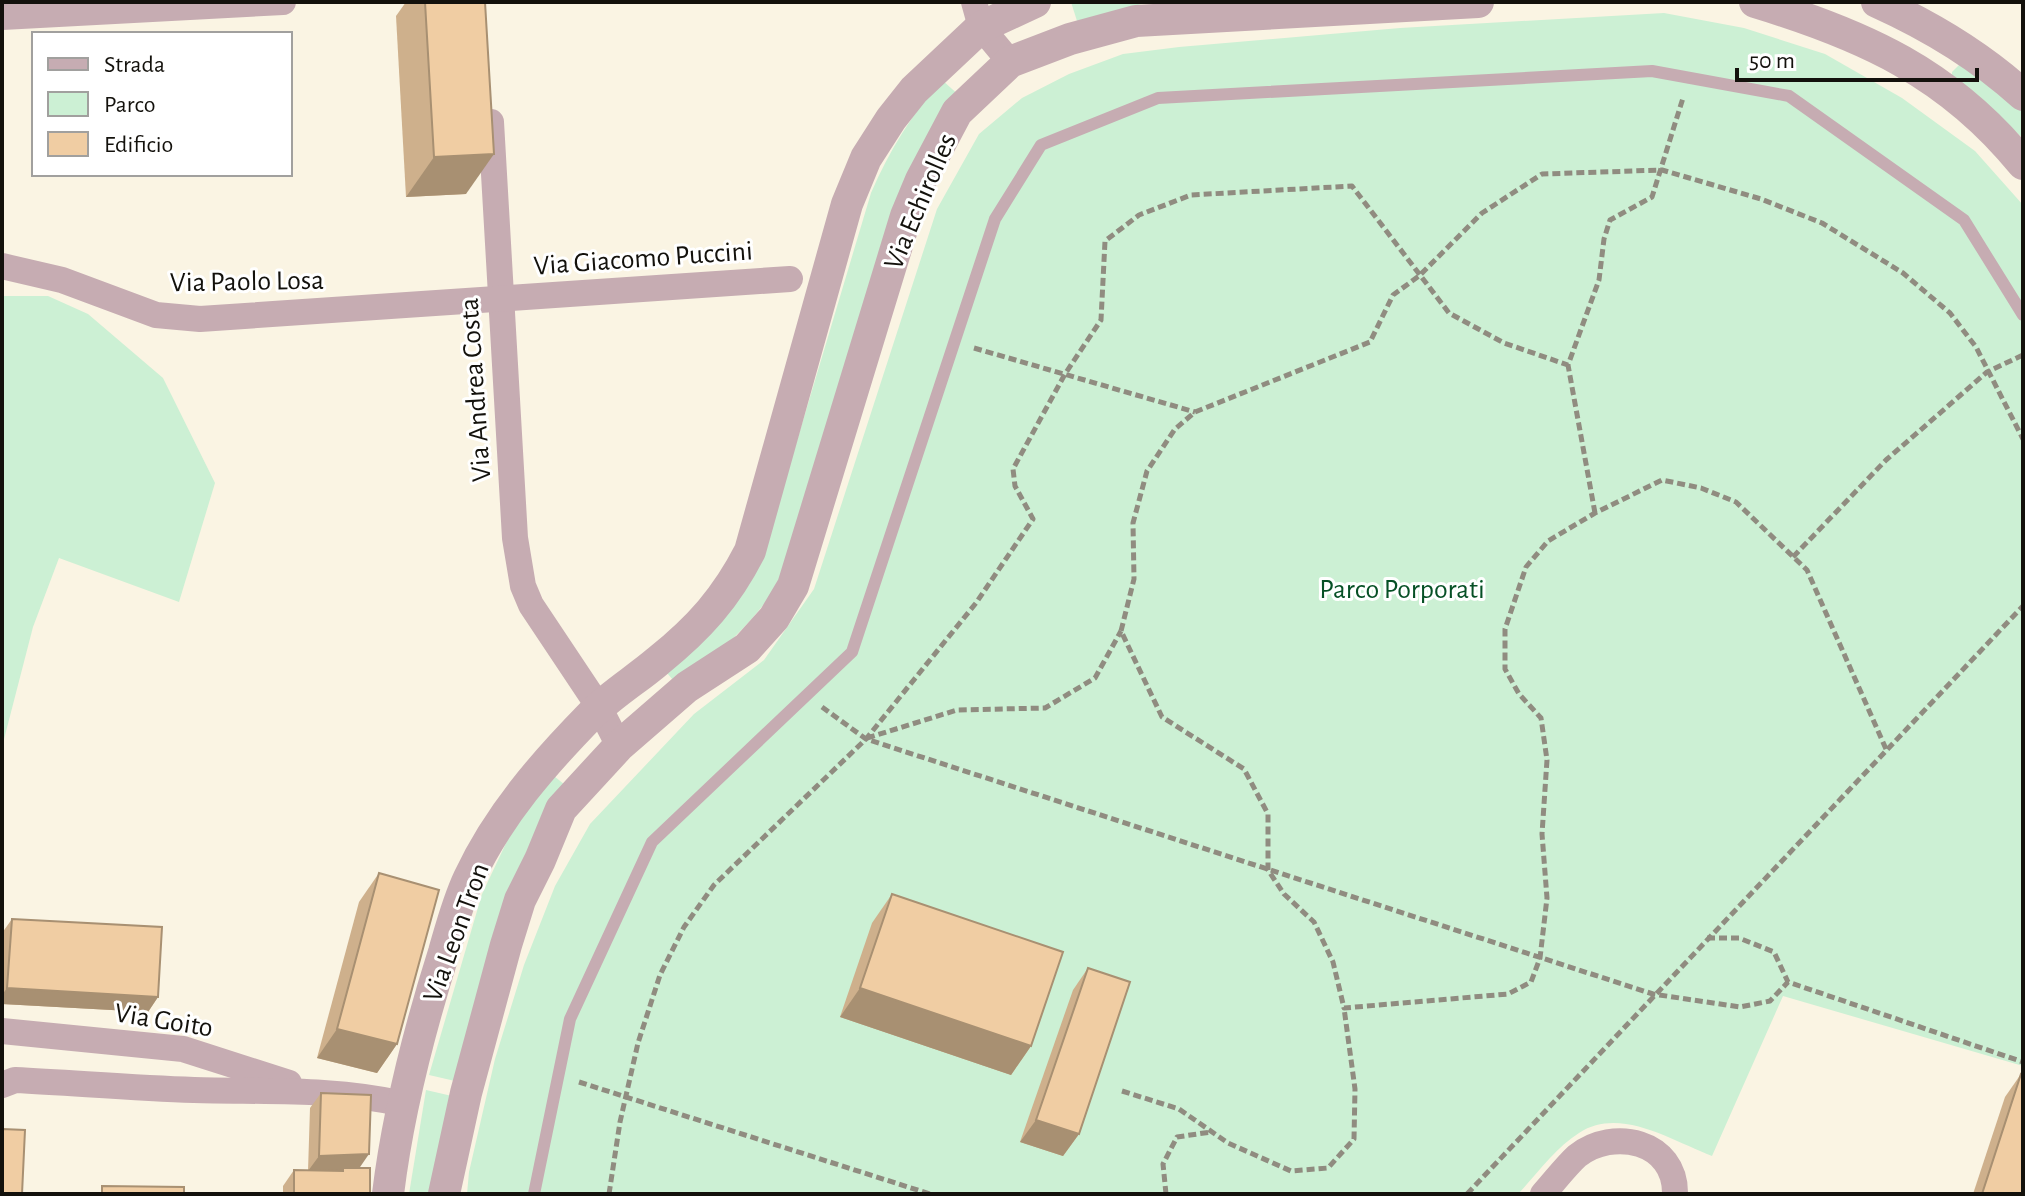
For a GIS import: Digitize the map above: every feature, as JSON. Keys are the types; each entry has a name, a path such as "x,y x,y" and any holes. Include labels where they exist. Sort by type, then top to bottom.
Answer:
{"street":[{"path":"2,17 283,2"},
{"name":"Via Echirolles","path":"599,707 659,661 717,606 750,551 847,204 866,158 914,90 978,15 1035,2"},
{"name":"Via Echirolles","path":"619,746 687,687 747,648 774,618 793,586 906,216 957,112 1010,62 1070,39 1136,21 1478,2"},
{"path":"1755,2 1820,22 1883,51 1939,82 1975,111 2023,164"},
{"path":"1883,51 1896,6 2006,79 2023,95"},
{"path":"978,15 1010,62"},
{"name":"Via Andrea Costa","path":"489,93 515,538 523,586 531,605 599,707 619,746"},
{"name":"Via Paolo Losa","path":"2,266 62,280 156,315 200,319 501,299"},
{"name":"Via Giacomo Puccini","path":"501,299 790,279"},
{"name":"Via Leon Tron","path":"388,1194 404,1104 429,1000 469,878 495,831 544,763 599,707"},
{"name":"Via Leon Tron","path":"444,1194 466,1093 520,900 561,809 619,746"},
{"name":"Via Goito","path":"2,1031 183,1049 311,1090"},
{"name":"Via Goito","path":"6,1078 195,1090 311,1090 375,1097 404,1104"},
{"path":"1543,1194 1578,1155 1600,1144 1628,1141 1660,1153 1670,1168 1675,1194"}],"lane":[{"path":"534,1194 570,1019 652,842 852,652 995,219 1041,145 1158,98 1652,71 1688,77 1789,96 1964,220 2023,315"}],"path":[{"path":"1595,513 1568,365 1599,280 1604,239 1610,220 1652,197 1688,77"},
{"path":"866,739 957,710 1045,708 1095,678 1121,631 1134,579 1133,523 1147,471 1175,429 1195,412 1370,342 1393,295 1419,276 1482,213 1542,174 1662,170 1761,199 1822,223 1903,273 1950,313 1976,347 2023,439"},
{"path":"609,1194 638,1043 660,975 684,927 714,885 866,739 976,603 1033,519 1015,486 1013,469 1065,374 1101,320 1105,241 1139,215 1191,195 1352,186 1449,313 1504,343 1568,365"},
{"path":"954,342 1195,412"},
{"path":"1793,557 1886,460 1987,372 2023,355"},
{"path":"1344,1008 1508,994 1531,982 1540,958 1547,898 1542,834 1547,760 1541,718 1519,694 1505,669 1505,629 1526,567 1548,541 1595,513 1662,480 1701,488 1736,502 1807,570 1886,749"},
{"path":"1467,1194 2023,606"},
{"path":"1121,631 1162,717 1244,769 1268,814 1268,870 1284,894 1314,922 1333,962 1344,1008 1355,1089 1354,1139 1328,1168 1291,1171 1228,1143 1179,1109 1122,1091"},
{"path":"805,695 866,739 1653,994 1740,1007 1770,1001 1788,982"},
{"path":"1707,938 1739,938 1774,952 1788,982 2023,1062"},
{"path":"558,1076 626,1095 930,1194"},
{"path":"1166,1194 1163,1164 1177,1137 1212,1132"}],"green space":[{"path":"1071,2 1149,2 1077,21"},
{"name":"Parco Porporati","path":"1664,13 1744,28 1825,54 1902,98 1975,151 2023,205 2023,1066 1783,996 1712,1156 1629,1124 1595,1126 1562,1146 1518,1194 467,1194 469,1172 495,1059 524,965 555,886 590,824 694,714 764,660 814,589 937,209 979,134 1022,98 1069,74 1123,54 1400,28"},
{"path":"1966,58 2023,103 2023,138 1952,78 1952,72"},
{"path":"942,80 961,97 776,587 743,629 678,686 662,667 764,551 871,193 902,134"},
{"path":"2,296 48,296 88,314 163,378 215,483 179,602 59,558 33,627 2,747"},
{"path":"550,773 569,788 455,1081 429,1075 482,894 516,822"},
{"path":"426,1090 452,1096 434,1194 409,1194"}],"building":[{"path":"425,2 485,2 494,154 434,157"},
{"path":"379,873 439,890 397,1044 337,1029"},
{"path":"892,894 1063,952 1031,1046 860,988"},
{"path":"12,919 162,927 158,997 7,988"},
{"path":"1088,968 1130,982 1079,1134 1036,1120"},
{"path":"2021,1074 2023,1194 1982,1194"},
{"path":"321,1093 371,1095 369,1154 319,1156"},
{"path":"2,1129 25,1130 22,1194 2,1194"},
{"path":"343,1168 370,1168 370,1194 294,1194 294,1170 343,1171"},
{"path":"102,1186 184,1187 184,1194 102,1194"}]}
